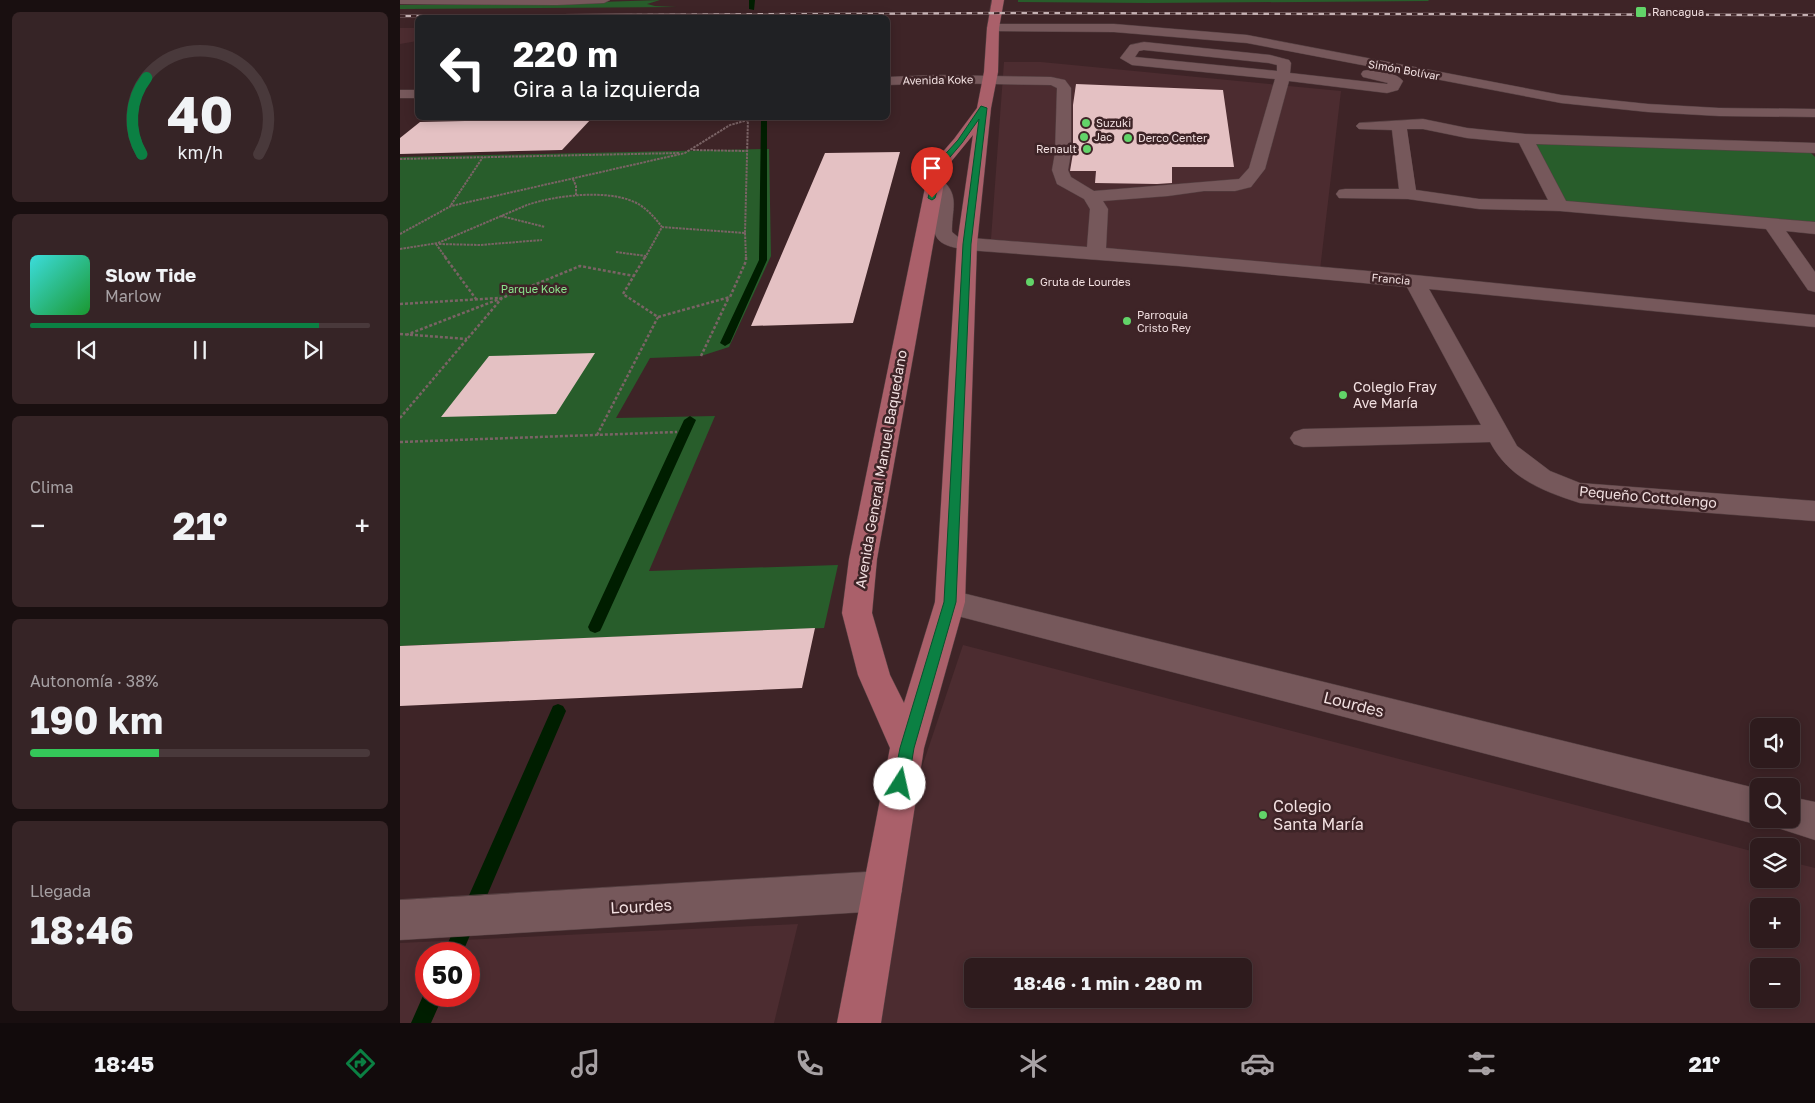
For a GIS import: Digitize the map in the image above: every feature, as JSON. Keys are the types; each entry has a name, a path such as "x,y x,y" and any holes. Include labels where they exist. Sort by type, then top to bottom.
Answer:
{"main road":[{"name":"Avenida General Manuel Baquedano","path":"859,1023 907,748 950,602 967,244 998,0"},
{"path":"995,14 1004,0"},
{"name":"Avenida General Manuel Baquedano","path":"907,748 874,674 857,613 863,558 935,182 942,162 960,142 984,108"}],"street":[{"path":"400,2 604,0"},
{"name":"Simón Bolívar","path":"993,28 1114,28 1247,39 1561,99 1648,108 1719,112 1815,113"},
{"path":"1284,70 1270,59 1144,46 1135,48 1127,58 1132,61 1284,70 1383,76 1396,81 1393,87 1387,89 1284,70"},
{"path":"1096,253 1099,209 1091,196 1168,191 1204,186 1235,186 1245,183 1257,169 1284,70"},
{"name":"Avenida Koke","path":"890,81 989,80 1051,81 1060,83 1064,88 1063,153 1060,170 1064,180 1091,196"},
{"path":"400,94 415,94"},
{"path":"1364,126 1423,124 1467,133 1525,139 1815,148"},
{"path":"1399,125 1408,194"},
{"path":"1525,139 1560,206"},
{"path":"935,182 943,190 946,199 942,228 944,236 951,241 967,244"},
{"path":"1345,194 1408,194 1479,204 1560,206 1815,228"},
{"path":"1772,225 1815,286"},
{"name":"Francia","path":"967,244 1096,253 1414,281 1815,321"},
{"name":"Pequeño Cottolengo","path":"1414,281 1508,452 1530,473 1556,486 1580,493 1815,511"},
{"path":"1304,438 1497,433"},
{"name":"Lourdes","path":"950,602 1750,805"},
{"path":"1800,817 1815,821"},
{"name":"Lourdes","path":"400,920 882,891"}],"path":[{"path":"400,234 451,206 685,153 730,125 745,120"},
{"path":"701,356 746,261 748,120"},
{"path":"692,150 747,151"},
{"path":"400,158 685,153"},
{"path":"451,206 483,156"},
{"path":"573,179 576,186 576,196"},
{"path":"436,244 501,216 542,201 576,196 613,196 635,201 652,212 662,227"},
{"path":"501,216 545,227"},
{"path":"662,227 745,233"},
{"path":"658,317 623,294 662,227"},
{"path":"400,249 436,244 480,245 542,240"},
{"path":"436,244 476,300"},
{"path":"616,252 646,256"},
{"path":"406,335 580,266 634,276"},
{"path":"597,435 658,317 730,297"},
{"path":"400,304 502,298"},
{"path":"400,418 502,298"},
{"path":"400,334 453,339 468,338"},
{"path":"400,442 677,432"}],"shaded area":[{"path":"400,28 415,28 415,41 400,44"},
{"name":"Derco Center","path":"1004,62 1041,62 1341,91 1320,270 991,239"},
{"name":"Colegio Santa María","path":"963,645 1750,851 1750,888 1800,888 1800,864 1815,868 1815,1023 879,1023 919,776"},
{"path":"798,924 774,1023 400,1023 400,943 415,942 415,1007 480,1007 480,942 421,942"}],"green space":[{"path":"660,0 647,4 677,7 400,9 400,5 540,4"},
{"path":"1018,0 1429,1 1149,3 1018,2"},
{"path":"1530,142 1807,149 1815,157 1815,222 1567,205"},
{"name":"Parque Koke","path":"769,149 771,256 729,347 701,356 650,358 616,418 715,416 649,571 838,565 824,628 400,646 400,157"}],"building":[{"path":"1076,84 1223,90 1234,167 1172,167 1172,183 1157,184 1095,183 1096,171 1070,171 1073,153 1073,105"},
{"path":"590,120 562,150 400,154 400,138 420,122"},
{"path":"900,152 853,323 751,326 825,153"},
{"path":"595,353 556,414 441,417 489,356"},
{"path":"815,628 802,688 400,706 400,646"}],"waterway":[{"path":"752,0 752,9"},
{"path":"725,343 763,260 764,120"},
{"path":"595,627 690,420"},
{"path":"457,942 558,711"},
{"path":"421,1023 428,1007"}],"railway":[{"path":"607,15 1020,13 1815,15"},
{"path":"400,16 415,16"}],"place":[{"name":"Rancagua","path":"1641,12"},
{"name":"Suzuki","path":"1086,123"},
{"name":"Jac","path":"1084,137"},
{"name":"Derco Center","path":"1128,138"},
{"name":"Renault","path":"1087,149"},
{"name":"Gruta de Lourdes","path":"1030,282"},
{"name":"Parroquia Cristo Rey","path":"1127,321"},
{"name":"Colegio Fray Ave María","path":"1343,395"},
{"name":"Colegio Santa María","path":"1263,815"}],"route":[{"path":"900,784 907,748 950,602 967,244 984,108 960,142 942,162 932,198"}]}
